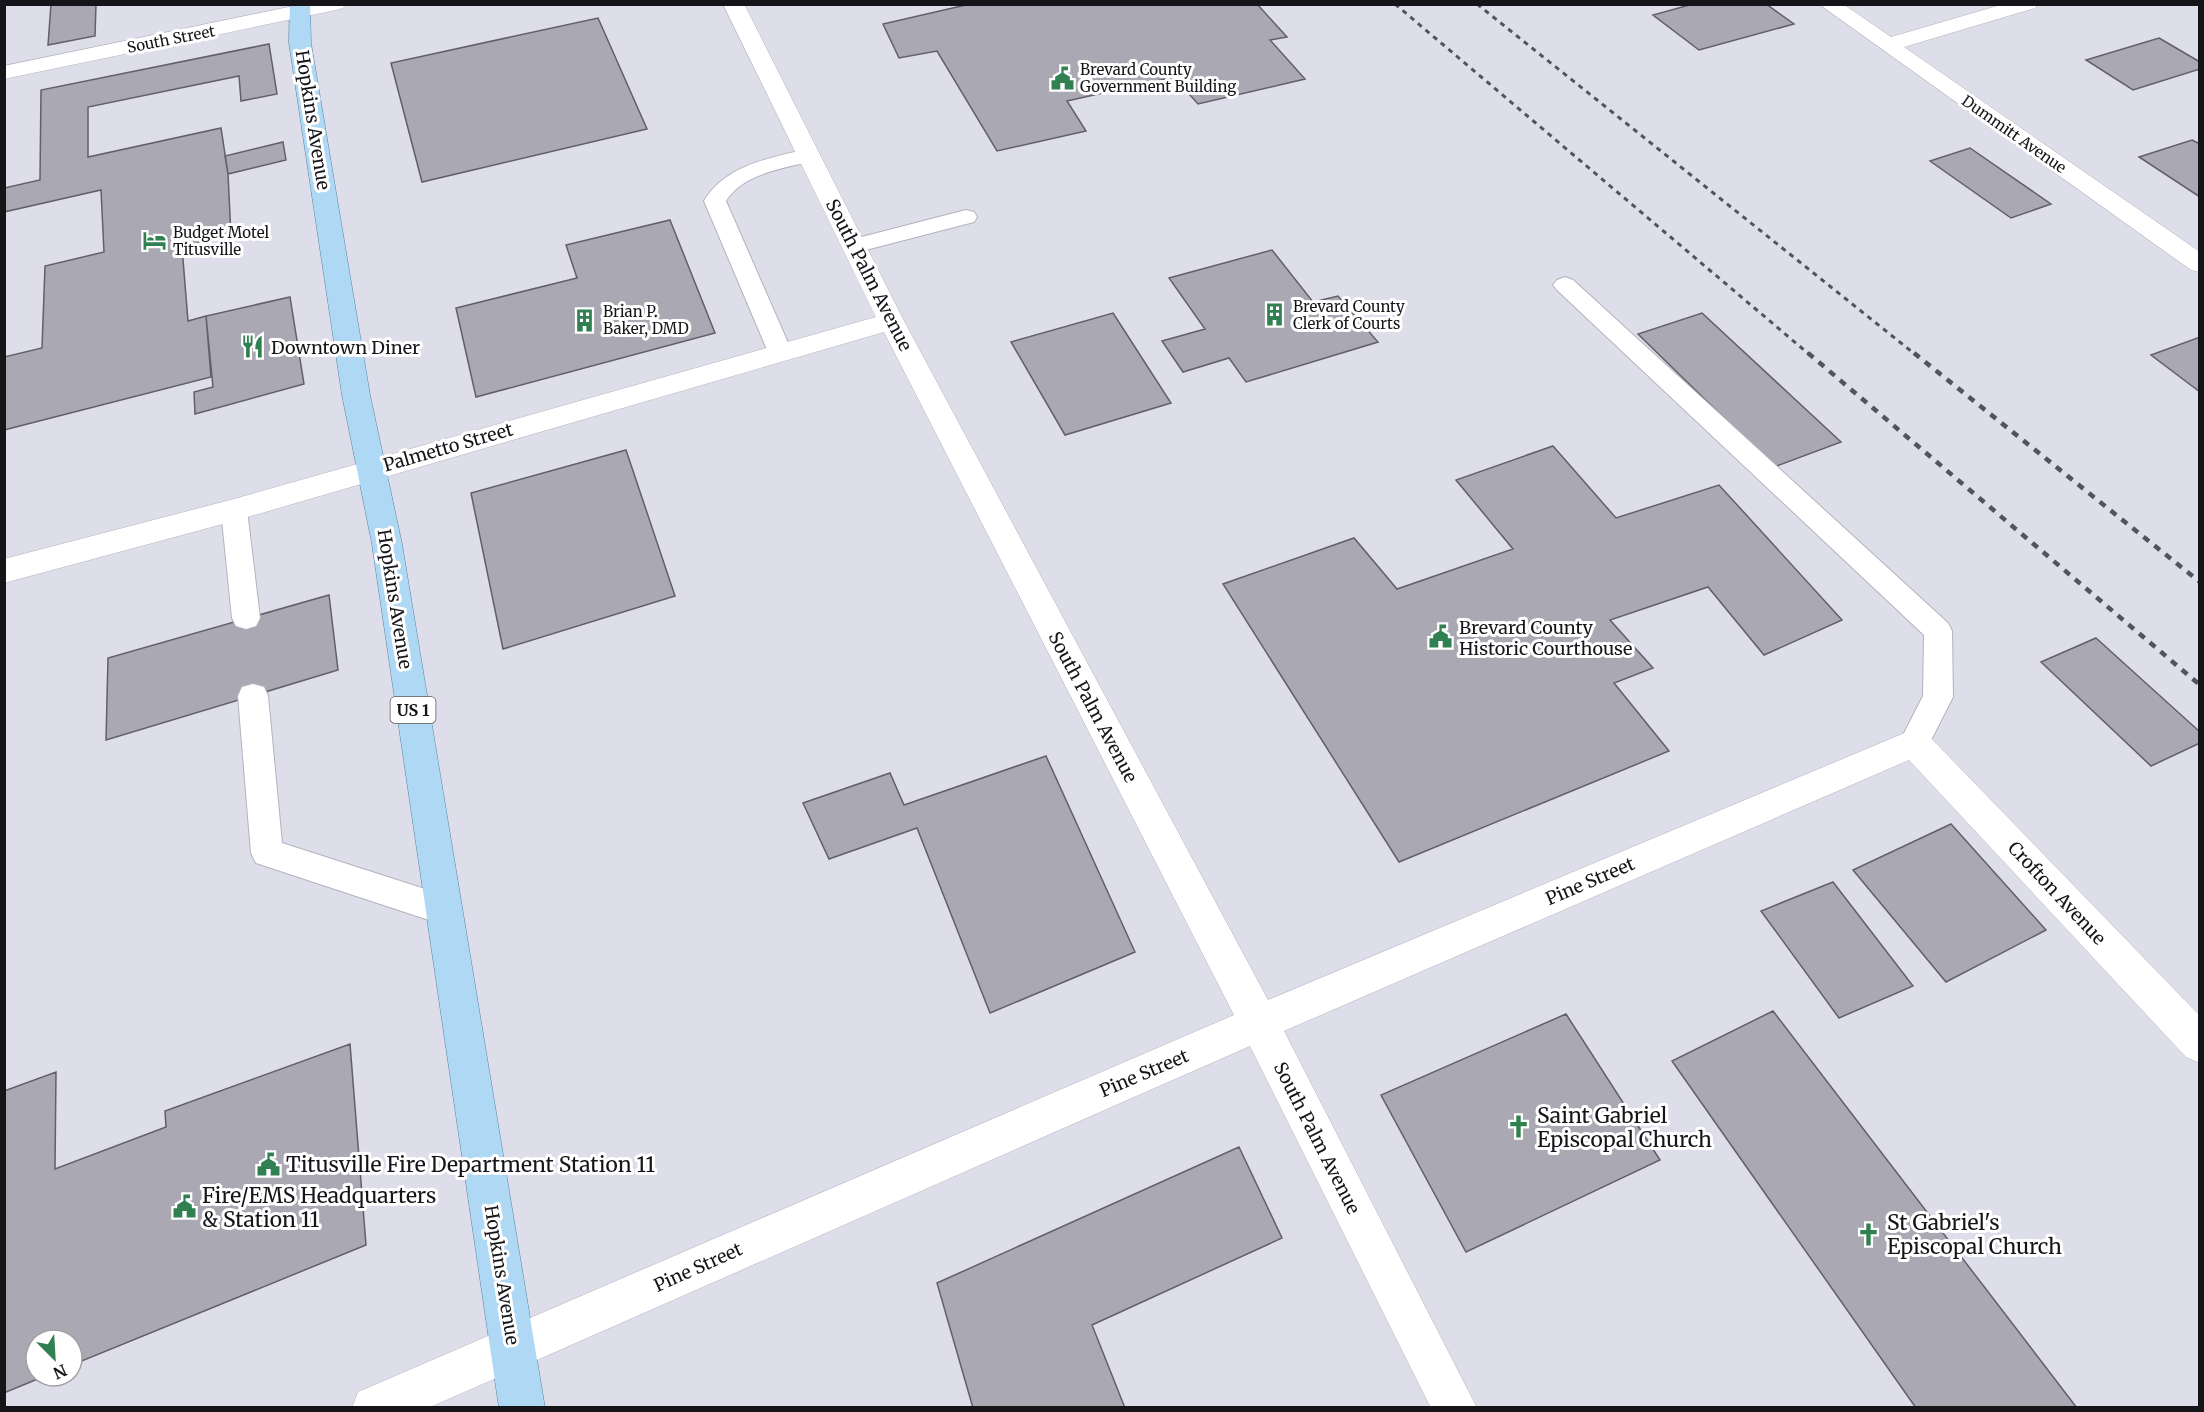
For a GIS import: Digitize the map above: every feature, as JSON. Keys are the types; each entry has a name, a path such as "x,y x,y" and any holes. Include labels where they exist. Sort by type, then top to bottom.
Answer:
{"main road":[{"name":"Hopkins Avenue","path":"300,9 300,43 353,377 387,544 522,1407"}],"street":[{"name":"South Street","path":"4,73 300,9 336,4"},
{"name":"South Palm Avenue","path":"733,4 891,321 1259,1023 1455,1407"},
{"name":"Dummitt Avenue","path":"1829,4 2199,264"},
{"path":"1887,45 2028,4"},
{"name":"Palmetto Street","path":"4,571 234,510 891,321"},
{"name":"Pine Street","path":"374,1407 1259,1023 1914,743"},
{"name":"Crofton Avenue","path":"1914,743 2199,1044"}],"lane":[{"path":"780,352 715,201 719,189 735,178 808,155"},
{"path":"854,246 966,216"},
{"path":"1565,285 1938,631 1938,697 1914,743"},
{"path":"234,510 246,618"},
{"path":"253,696 267,853 444,910"}],"building":[{"path":"51,4 96,4 95,36 48,45"},
{"name":"Brevard County Government Building","path":"970,4 1257,4 1287,37 1270,40 1305,79 1198,104 1174,77 1067,101 1086,131 997,151 937,51 899,58 883,24"},
{"path":"1693,4 1766,4 1794,24 1699,50 1653,15"},
{"path":"598,18 647,129 422,182 391,63"},
{"path":"2159,38 2200,62 2200,69 2133,90 2086,60"},
{"name":"Budget Motel Titusville","path":"269,44 277,94 241,101 239,76 88,107 88,157 221,128 228,174 231,236 182,247 188,321 206,316 211,377 4,430 4,357 42,348 45,266 104,252 101,190 4,212 4,188 40,180 41,90"},
{"path":"2192,140 2200,144 2200,197 2139,157"},
{"path":"283,142 286,160 228,174 225,156"},
{"path":"1970,148 2051,204 2011,218 1930,161"},
{"name":"Brian P. Baker, DMD","path":"670,220 715,333 476,397 456,308 577,278 566,245"},
{"name":"Brevard County Clerk of Courts","path":"1272,250 1313,302 1338,296 1378,342 1246,382 1229,358 1183,372 1162,341 1205,329 1169,278"},
{"name":"Downtown Diner","path":"290,297 304,384 195,414 194,392 213,387 206,316"},
{"path":"1113,313 1171,403 1065,435 1011,342"},
{"path":"1702,313 1841,442 1774,467 1638,334"},
{"path":"2200,337 2200,392 2151,355"},
{"name":"Brevard County Historic Courthouse","path":"1553,446 1616,518 1719,485 1842,620 1764,655 1708,587 1610,620 1653,668 1614,683 1669,751 1399,862 1223,584 1354,538 1397,589 1513,549 1456,480"},
{"path":"626,450 675,596 503,649 471,493"},
{"path":"329,595 338,670 106,740 108,658"},
{"path":"2096,638 2200,732 2200,743 2151,766 2041,662"},
{"path":"1046,756 1135,952 990,1013 917,828 829,859 803,803 890,773 904,805"},
{"path":"1951,824 2046,930 1946,982 1853,870"},
{"path":"1833,882 1913,986 1839,1018 1761,911"},
{"name":"St Gabriel's Episcopal Church","path":"1773,1011 2077,1408 1916,1408 1672,1061"},
{"name":"Saint Gabriel Episcopal Church","path":"1566,1014 1660,1160 1466,1252 1381,1095"},
{"name":"Fire/EMS Headquarters & Station 11","path":"350,1044 366,1245 84,1360 84,1328 24,1328 24,1385 4,1393 4,1091 56,1072 55,1169 166,1127 165,1111"},
{"path":"1239,1147 1282,1238 1092,1325 1125,1408 973,1408 937,1283"}],"railway":[{"path":"1395,4 1810,355"},
{"path":"1477,4 1916,355"},
{"path":"1808,353 2200,685"},
{"path":"1914,353 2200,582"}],"place":[{"name":"Brevard County Government Building","path":"1062,78"},
{"name":"Budget Motel Titusville","path":"155,241"},
{"name":"Brevard County Clerk of Courts","path":"1275,315"},
{"name":"Brian P. Baker, DMD","path":"585,320"},
{"name":"Downtown Diner","path":"253,347"},
{"name":"Brevard County Historic Courthouse","path":"1441,637"},
{"name":"Saint Gabriel Episcopal Church","path":"1519,1127"},
{"name":"Titusville Fire Department Station 11","path":"268,1164"},
{"name":"Fire/EMS Headquarters & Station 11","path":"184,1207"},
{"name":"St Gabriel's Episcopal Church","path":"1869,1234"}]}
